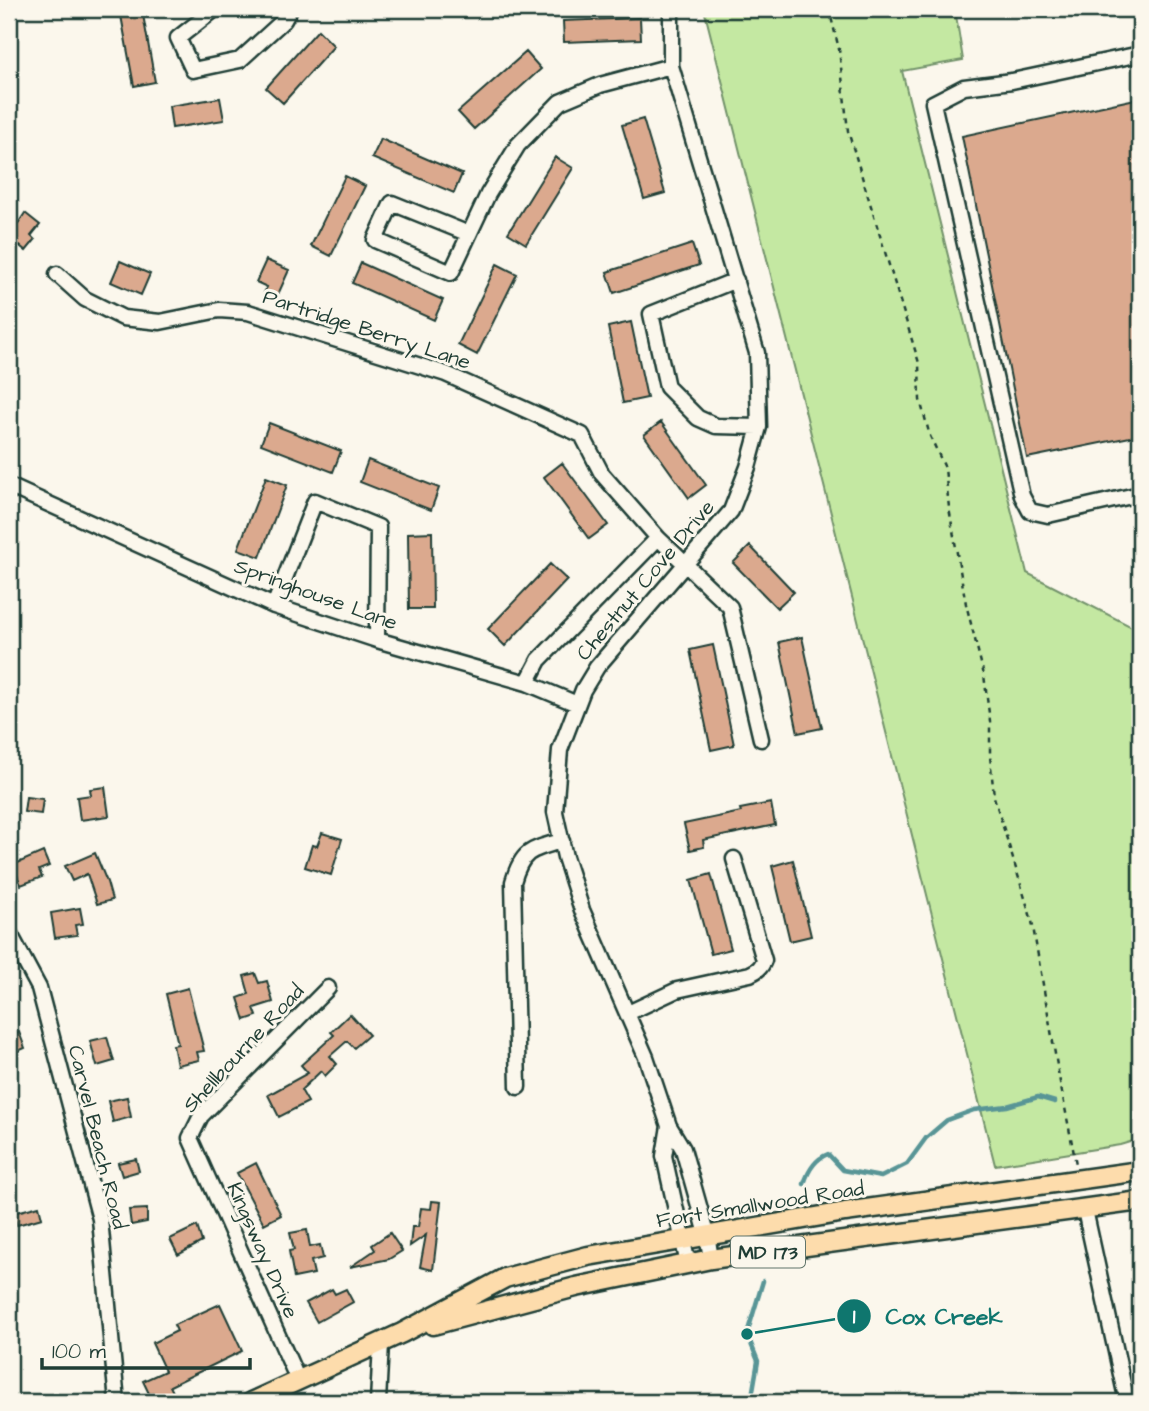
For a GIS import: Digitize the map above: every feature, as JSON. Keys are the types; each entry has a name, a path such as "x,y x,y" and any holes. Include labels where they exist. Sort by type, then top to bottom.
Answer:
{"main road":[{"name":"Fort Smallwood Road","path":"251,1402 402,1333 505,1278 589,1256 845,1212 1140,1171"},
{"name":"Fort Smallwood Road","path":"402,1333 576,1287 711,1259 1140,1201"}],"street":[{"path":"215,9 178,38 192,70 240,60 284,20 290,9"},
{"name":"Chestnut Cove Drive","path":"671,9 671,66 757,353 759,427 748,467 731,510 597,667 577,704 559,750 555,812 582,910 646,1057 669,1126 684,1149 711,1259"},
{"path":"1140,54 1012,81 964,87 933,103 1022,496 1030,510 1048,515 1140,494"},
{"path":"469,234 392,203 375,240 451,273 488,194 518,145 561,102 600,85 671,66"},
{"name":"Partridge Berry Lane","path":"57,274 85,299 123,318 160,322 219,310 248,312 446,374 582,435 603,474 658,538 730,607 761,739"},
{"path":"736,280 651,314 667,387 698,418 716,426 759,427"},
{"name":"Springhouse Lane","path":"9,486 274,606 377,640 527,683 577,704"},
{"path":"274,606 315,501 378,527 377,640"},
{"path":"527,683 539,660 658,538"},
{"path":"519,1087 513,882 517,868 531,849 562,841"},
{"path":"628,1013 677,990 750,974 762,965 764,960 734,859"},
{"name":"Carvel Beach Road","path":"9,932 39,988 100,1219 117,1402"},
{"name":"Shellbourne Road","path":"190,1138 201,1116 328,988"},
{"name":"Chestnut Cove Drive","path":"669,1126 664,1156 688,1264"},
{"name":"Kingsway Drive","path":"190,1138 298,1380"},
{"path":"1084,1210 1127,1402"},
{"path":"378,1402 380,1343"}],"path":[{"path":"829,9 839,49 848,131 919,363 923,412 944,468 966,604 984,675 995,797 1032,921 1079,1181"}],"green space":[{"path":"704,9 955,9 963,60 902,71 1027,573 1140,631 1140,1139 1120,1145 995,1165"}],"building":[{"path":"142,9 155,82 134,86 120,10"},
{"path":"640,18 641,39 564,42 563,21"},
{"path":"318,30 334,46 283,103 266,88"},
{"path":"526,52 541,69 474,129 458,112"},
{"path":"220,98 224,120 172,128 169,106"},
{"path":"1140,98 1140,435 1027,458 962,136"},
{"path":"643,119 665,193 644,199 622,125"},
{"path":"381,139 462,174 454,193 372,158"},
{"path":"555,157 573,168 526,244 508,233"},
{"path":"345,176 365,186 331,256 311,246"},
{"path":"25,213 40,225 31,236 35,240 26,251 9,237"},
{"path":"692,244 699,265 614,293 607,272"},
{"path":"266,260 289,270 276,299 264,293 267,287 256,282"},
{"path":"120,261 150,274 141,295 111,282"},
{"path":"361,263 443,300 434,320 352,283"},
{"path":"497,264 517,274 477,355 458,345"},
{"path":"631,322 647,398 623,403 608,327"},
{"path":"661,422 706,485 689,498 644,435"},
{"path":"269,423 341,451 333,472 261,444"},
{"path":"368,460 439,488 431,510 360,482"},
{"path":"562,463 608,525 589,539 544,477"},
{"path":"266,477 287,485 260,557 238,549"},
{"path":"432,532 433,609 409,609 408,533"},
{"path":"750,546 794,592 777,608 733,563"},
{"path":"550,564 567,580 505,646 488,629"},
{"path":"802,637 822,728 798,733 779,642"},
{"path":"713,645 734,745 711,750 690,650"},
{"path":"105,787 109,816 80,820 77,797 91,795 90,789"},
{"path":"26,797 43,799 41,814 24,812"},
{"path":"771,803 775,825 703,840 704,847 690,850 684,824"},
{"path":"322,833 342,839 331,875 305,867 312,845 317,846"},
{"path":"43,852 49,866 39,870 42,877 21,885 13,865"},
{"path":"95,853 112,900 97,904 87,874 72,881 65,866"},
{"path":"793,860 811,936 790,941 772,866"},
{"path":"711,874 731,949 711,954 691,880"},
{"path":"80,908 83,924 75,925 77,935 55,938 51,913"},
{"path":"255,973 259,983 267,981 273,1002 254,1008 257,1016 245,1020 238,998 249,994 244,976"},
{"path":"188,988 204,1051 197,1052 199,1060 177,1065 173,1045 178,1044 166,994"},
{"path":"350,1014 369,1035 354,1048 347,1041 330,1056 337,1064 325,1076 321,1071 301,1090 308,1102 279,1117 268,1095 308,1073 301,1065 334,1035 331,1032"},
{"path":"19,1032 25,1048 9,1055 9,1036"},
{"path":"107,1037 114,1061 97,1066 90,1041"},
{"path":"127,1097 131,1117 113,1122 108,1101"},
{"path":"136,1159 139,1171 122,1176 118,1163"},
{"path":"256,1163 281,1215 264,1224 237,1173"},
{"path":"432,1201 441,1202 433,1270 420,1267 426,1235 410,1246 412,1227 418,1227 421,1208 431,1209"},
{"path":"39,1206 42,1218 17,1225 13,1213"},
{"path":"147,1209 147,1222 131,1225 129,1210"},
{"path":"197,1226 202,1242 178,1255 170,1239"},
{"path":"307,1230 310,1247 320,1245 323,1258 311,1261 314,1274 294,1278 289,1251 294,1250 290,1233"},
{"path":"390,1233 402,1251 389,1259 350,1267 375,1250 372,1245"},
{"path":"332,1289 335,1294 346,1289 353,1302 317,1322 306,1303"},
{"path":"220,1304 242,1351 170,1386 178,1402 153,1402 143,1381 165,1371 152,1343 177,1331 174,1325"}],"waterway":[{"path":"804,1184 813,1166 828,1154 843,1170 881,1177 907,1164 926,1138 947,1120 974,1110 1007,1106 1038,1097 1055,1102"},
{"path":"751,1402 758,1361 747,1334 763,1281"}],"place":[{"name":"Cox Creek","path":"747,1334"}]}
